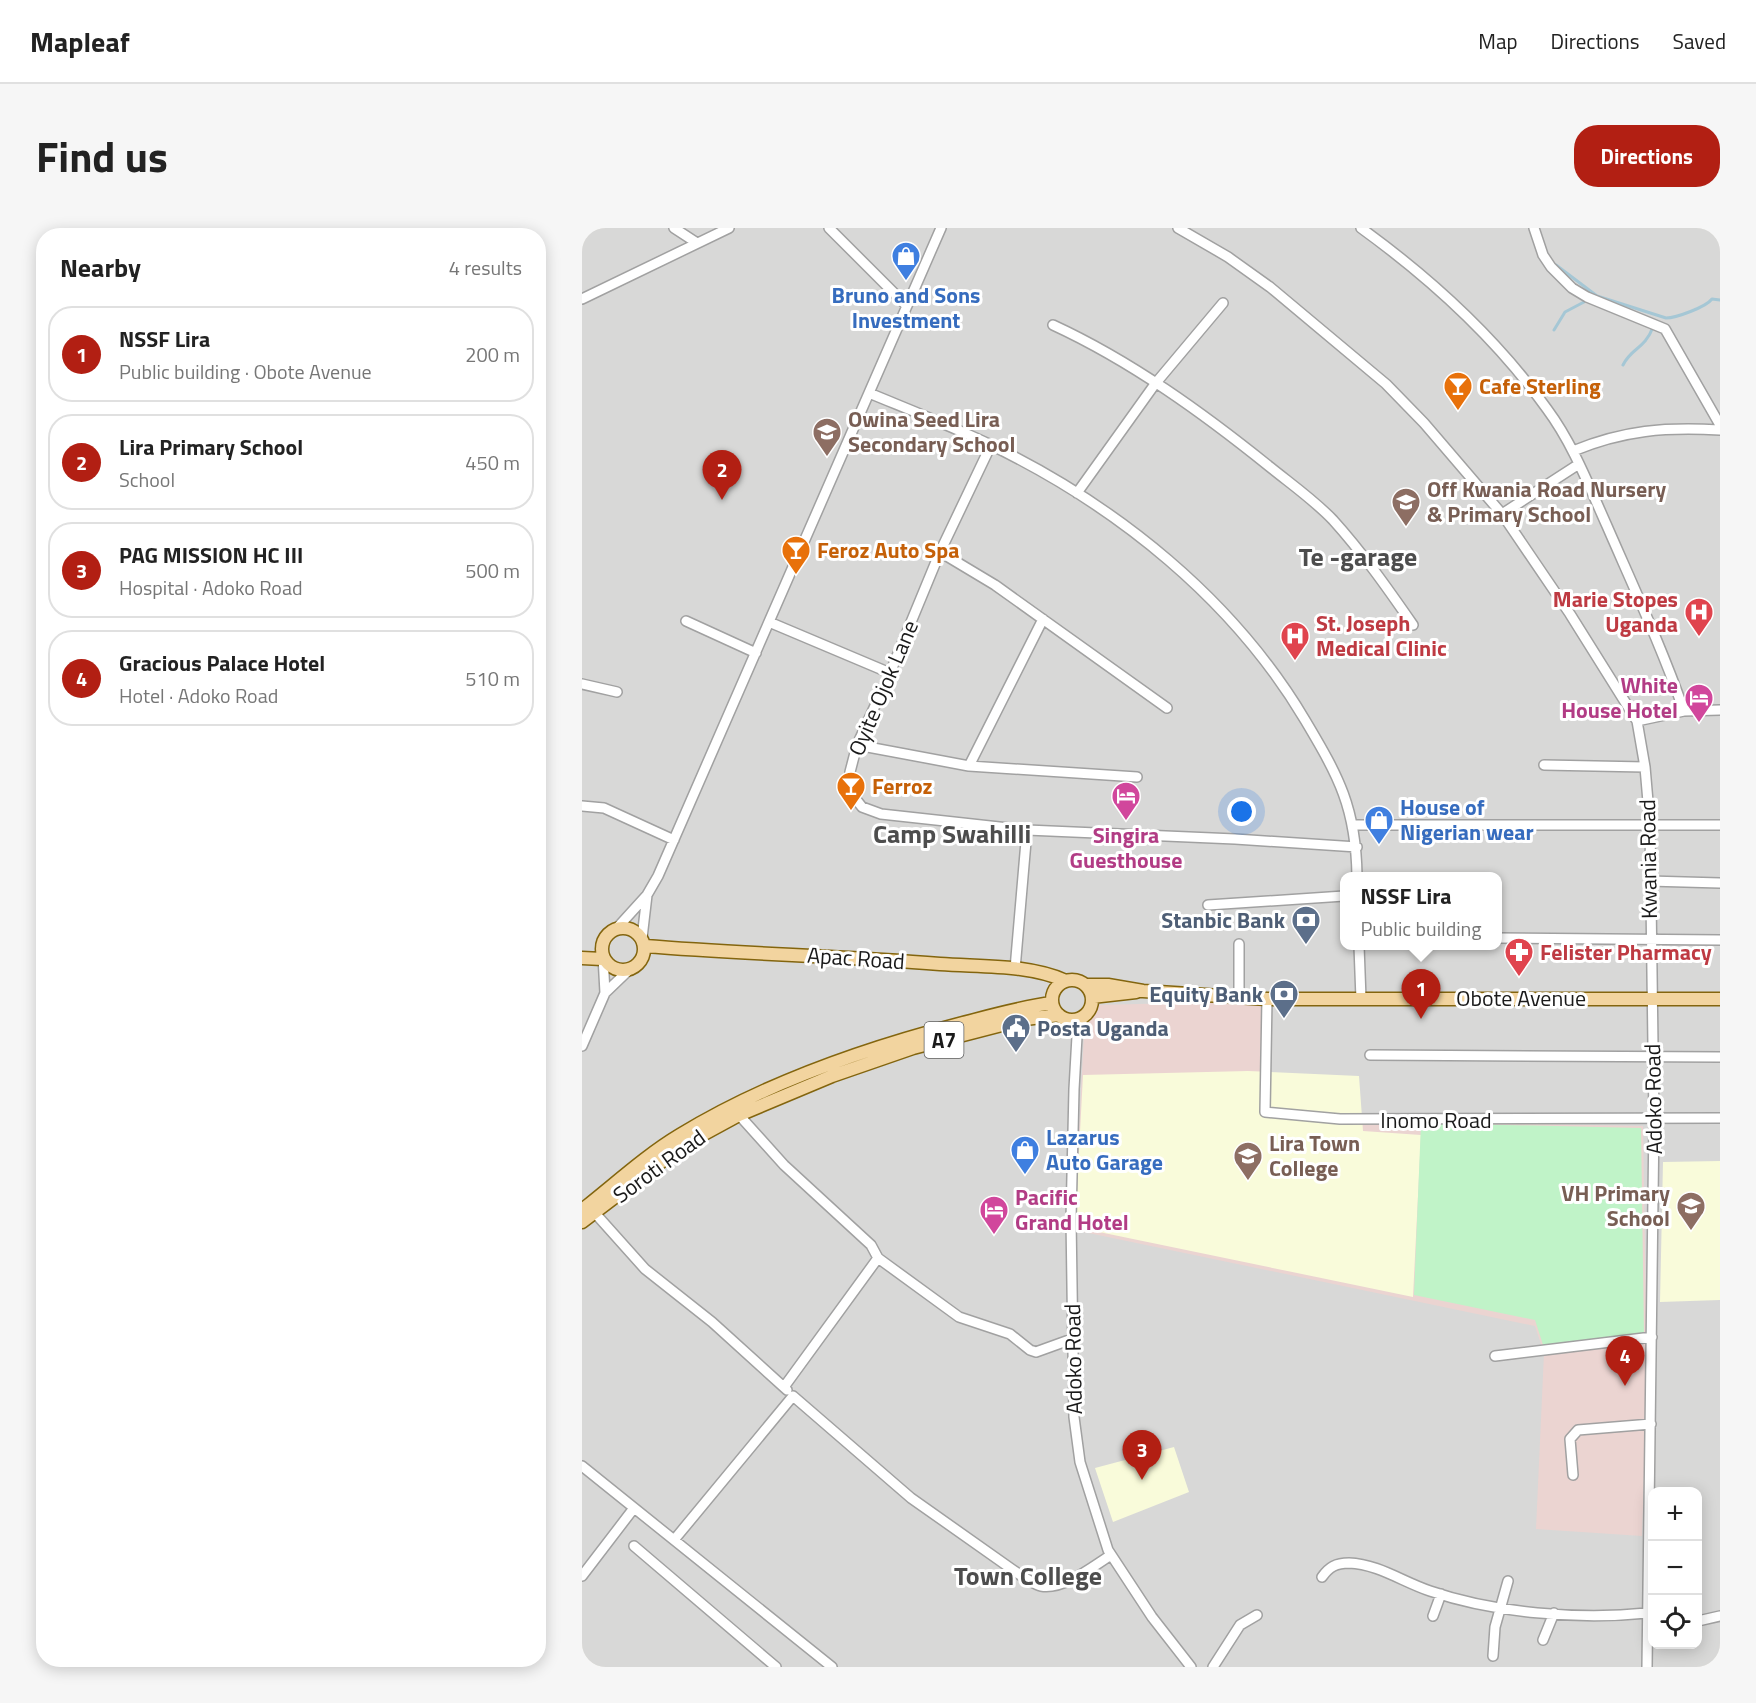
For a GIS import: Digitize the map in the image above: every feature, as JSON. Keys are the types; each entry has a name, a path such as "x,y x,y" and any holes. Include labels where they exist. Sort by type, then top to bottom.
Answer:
{"main road":[{"path":"582,958 603,958 616,969 630,969 642,960 644,942 632,929 617,928 606,937 603,958"},
{"name":"Apac Road","path":"644,942 688,951 804,954 1015,969 1054,976 1066,981"},
{"path":"1059,1015 1052,1003 1055,990 1066,981 1079,982 1085,985 1092,997 1089,1011 1078,1019"},
{"name":"Obote Avenue","path":"1085,985 1267,999 1720,999"},
{"name":"Obote Avenue","path":"1092,997 1143,991"},
{"name":"A7","path":"736,1110 910,1037 1023,1007 1052,1003"},
{"name":"A7","path":"830,1070 1025,1018 1059,1015 1078,1019"},
{"name":"Soroti Road","path":"582,1222 588,1211 736,1110"}],"street":[{"path":"674,228 697,243"},
{"path":"582,299 729,228"},
{"path":"829,228 907,306"},
{"path":"617,928 647,895 674,840 941,228"},
{"path":"1178,228 1228,257 1270,287 1386,384 1454,456 1502,514 1570,614 1637,722 1684,711 1720,710"},
{"path":"1361,228 1408,261 1522,375 1548,410 1573,451 1660,643 1684,711"},
{"path":"1534,228 1543,255 1561,279 1572,288 1587,297 1665,328 1720,425"},
{"path":"1077,493 1155,384 1223,303"},
{"path":"1053,325 1100,347 1225,431 1331,518 1413,625"},
{"path":"869,393 991,445 1077,493 1190,579 1236,624 1264,658 1310,729 1337,778 1354,825 1357,872"},
{"path":"1573,451 1606,437 1635,431 1720,430"},
{"name":"Oyite Ojok Lane","path":"991,445 939,552 890,673 856,745 849,772 851,793 862,807 881,814 1027,830 1235,838 1357,847"},
{"path":"1502,514 1579,464"},
{"path":"939,552 995,585 1167,708"},
{"path":"969,766 1043,619"},
{"path":"686,621 756,653"},
{"path":"769,622 890,673"},
{"path":"582,684 617,692"},
{"name":"Kwania Road","path":"1637,722 1645,767 1650,825 1652,998"},
{"path":"856,745 969,766 1137,777"},
{"path":"1544,765 1645,767"},
{"path":"582,806 604,808 674,840"},
{"path":"1354,825 1720,825"},
{"path":"1015,969 1027,830"},
{"path":"1649,881 1720,883"},
{"path":"644,942 647,895"},
{"path":"1208,905 1340,896"},
{"path":"1502,938 1720,940"},
{"path":"1239,944 1239,998"},
{"path":"1359,950 1361,999"},
{"path":"603,958 605,993"},
{"path":"582,1046 605,993 630,969"},
{"name":"Adoko Road","path":"1648,1620 1654,1120 1652,998"},
{"name":"Inomo Road","path":"1267,999 1265,1112 1340,1119 1654,1120 1720,1118"},
{"name":"Adoko Road","path":"1078,1019 1071,1176 1074,1417 1080,1462 1098,1522 1111,1555 1152,1617 1191,1667"},
{"path":"1370,1055 1720,1058"},
{"path":"736,1110 784,1165 871,1245 878,1258 959,1317 1010,1334 1036,1352 1072,1340"},
{"path":"588,1211 645,1269 712,1323 911,1498 1032,1581 1041,1586 1056,1584 1080,1575 1111,1555"},
{"path":"784,1387 878,1258"},
{"path":"1495,1356 1652,1337"},
{"path":"674,1540 793,1396"},
{"path":"1573,1475 1569,1439 1578,1430 1651,1424"},
{"path":"582,1466 832,1667"},
{"path":"582,1576 634,1508"},
{"path":"634,1546 776,1667"},
{"path":"1322,1577 1339,1563 1365,1564 1442,1594 1500,1606 1554,1613 1625,1616 1647,1613"},
{"path":"1493,1656 1500,1606 1508,1581"},
{"path":"1433,1616 1442,1594"},
{"path":"1543,1640 1554,1613"},
{"path":"1213,1667 1240,1625 1257,1615"},
{"path":"1702,1620 1720,1616"},
{"name":"Adoko Road","path":"1647,1667 1649,1649"}],"shaded area":[{"path":"582,228 1720,228 1720,1667 582,1667"},
{"path":"1264,1001 1268,1100 1287,1119 1643,1126 1647,1380 1642,1536 1536,1529 1544,1353 1535,1326 1074,1230 1085,1014 1096,1005"},
{"name":"Lira Town College","path":"1248,1071 1359,1076 1363,1131 1421,1135 1413,1297 1075,1227 1083,1075"},
{"name":"VH Primary School","path":"1720,1161 1720,1300 1660,1302 1663,1162"},
{"path":"1174,1447 1189,1492 1113,1522 1095,1468"}],"green space":[{"path":"1421,1123 1641,1128 1644,1336 1544,1348 1535,1320 1414,1295"}],"waterway":[{"path":"1556,265 1597,296 1666,318 1690,312 1712,299 1720,300"},
{"path":"1554,330 1565,312 1584,302"},
{"path":"1623,365 1626,359 1646,340 1653,327"}],"place":[{"name":"Bruno and Sons Investment","path":"906,282"},
{"name":"Cafe Sterling","path":"1458,412"},
{"name":"Owina Seed Lira Secondary School","path":"827,458"},
{"name":"Lira Primary School","path":"722,500"},
{"name":"Off Kwania Road Nursery & Primary School","path":"1406,528"},
{"name":"Feroz Auto Spa","path":"796,576"},
{"name":"Marie Stopes Uganda","path":"1699,638"},
{"name":"St. Joseph Medical Clinic","path":"1295,662"},
{"name":"White House Hotel","path":"1699,724"},
{"name":"Ferroz","path":"851,812"},
{"name":"Singira Guesthouse","path":"1126,822"},
{"name":"House of Nigerian wear","path":"1379,846"},
{"name":"Stanbic Bank","path":"1306,946"},
{"name":"Felister Pharmacy","path":"1519,978"},
{"name":"NSSF Lira","path":"1421,1019"},
{"name":"Equity Bank","path":"1284,1020"},
{"name":"Posta Uganda","path":"1016,1054"},
{"name":"Lazarus Auto Garage","path":"1025,1176"},
{"name":"Lira Town College","path":"1248,1182"},
{"name":"VH Primary School","path":"1691,1232"},
{"name":"Pacific Grand Hotel","path":"994,1236"},
{"name":"Gracious Palace Hotel","path":"1625,1386"},
{"name":"PAG MISSION HC III","path":"1142,1480"}],"district":[{"name":"Te -garage","path":"1358,556"},
{"name":"Camp Swahilli","path":"952,833"},
{"name":"Town College","path":"1028,1575"}]}
